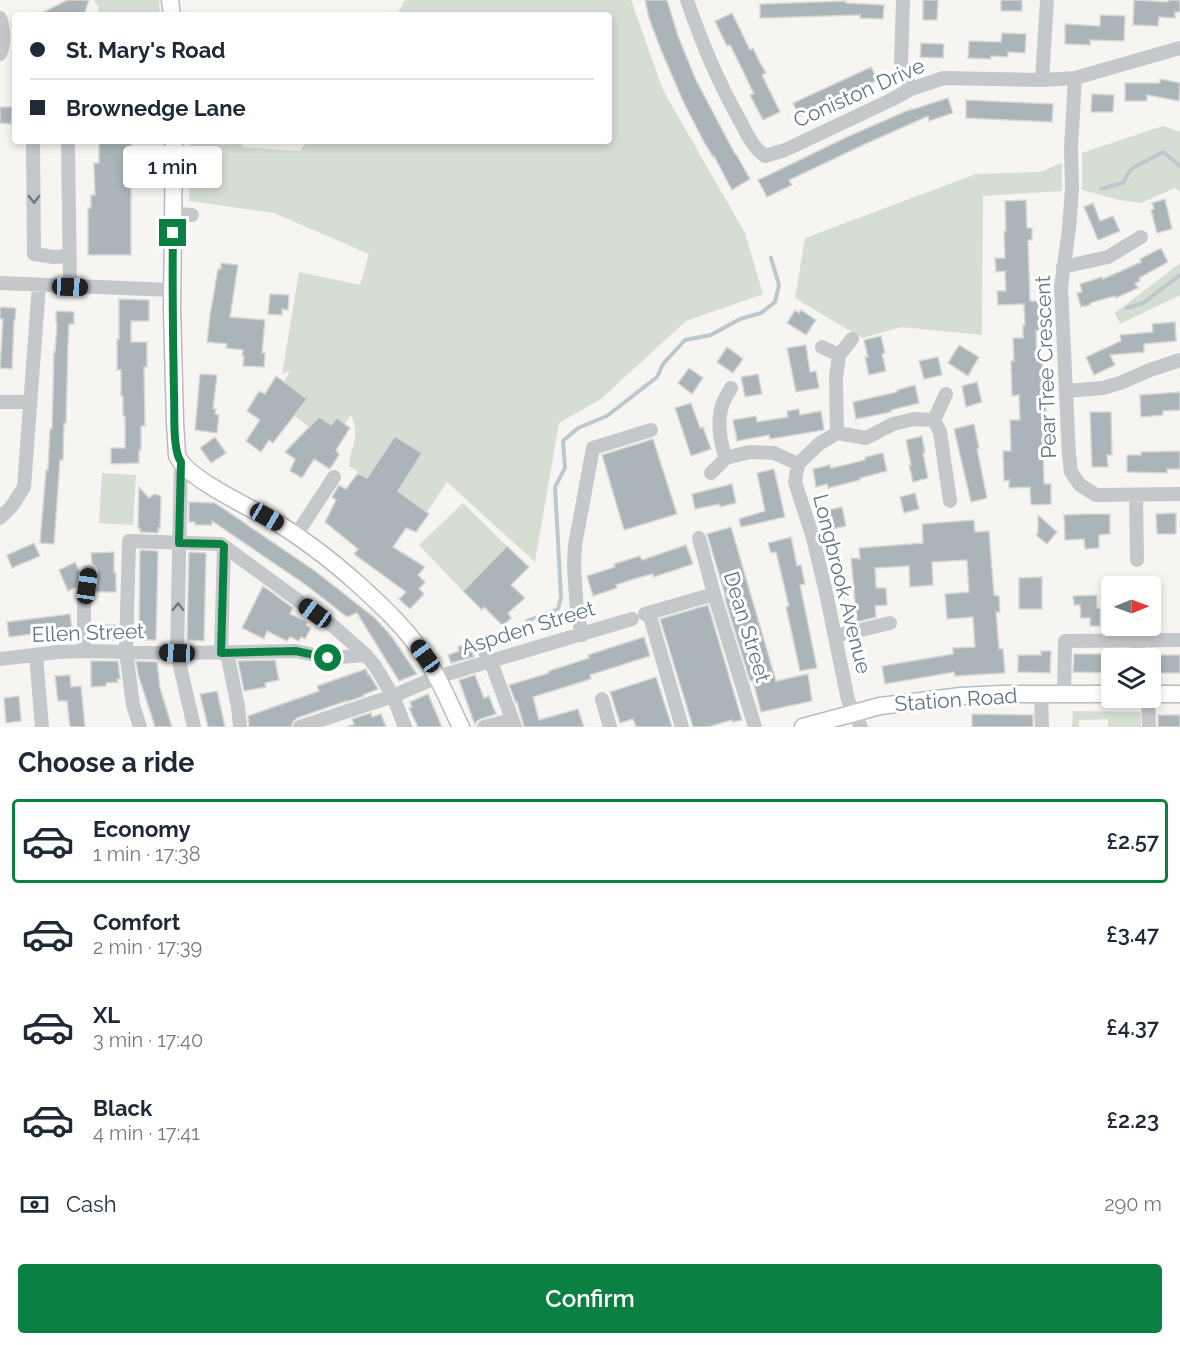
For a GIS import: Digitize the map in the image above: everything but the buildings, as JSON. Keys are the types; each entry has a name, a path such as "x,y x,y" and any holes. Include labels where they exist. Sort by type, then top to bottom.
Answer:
{"main road":[{"path":"174,144 172,291 177,454 188,470 206,483 296,534 378,602 409,634 425,656 461,727"},
{"name":"Station Road","path":"804,727 858,720 880,706 961,696 1101,694"},
{"path":"1161,695 1180,694"}],"street":[{"name":"Coniston Drive","path":"687,0 723,90 755,149 765,156 785,150 911,89 944,78 1042,80 1075,78 1180,48"},
{"path":"903,0 901,64 911,89"},
{"path":"1042,80 1047,0"},
{"path":"0,18 6,49"},
{"name":"Pear Tree Crescent","path":"1075,78 1071,147 1072,189 1061,287 1071,472 1080,485 1096,495 1180,494"},
{"path":"33,144 34,254 54,257 69,256"},
{"path":"68,144 70,287"},
{"path":"174,214 192,214"},
{"path":"1063,267 1108,256 1141,237"},
{"path":"0,283 172,291"},
{"path":"0,518 12,506 24,488 39,285"},
{"path":"837,433 836,377 839,355 852,339"},
{"path":"822,347 839,355"},
{"path":"1066,391 1103,388 1180,360"},
{"path":"726,458 722,447 720,421 722,404 731,388"},
{"path":"946,394 934,420 939,432 950,501"},
{"path":"0,402 30,402"},
{"path":"711,473 726,458 749,452 774,453 798,464 819,444 837,433 866,438 893,424 914,419 934,420"},
{"path":"582,635 577,614 575,545 593,448 651,430"},
{"path":"181,462 177,653 194,727"},
{"name":"Longbrook Avenue","path":"798,464 795,482 813,538 848,700 858,720"},
{"path":"296,534 334,477"},
{"path":"1136,495 1137,560"},
{"name":"Dean Street","path":"699,538 755,727"},
{"path":"140,727 133,705 126,651 129,542 221,544 224,546 333,626 366,655 393,696 405,727"},
{"path":"224,546 224,653 238,707 240,727"},
{"path":"84,651 84,599 88,572"},
{"name":"Aspden Street","path":"302,727 393,696 488,657 582,635 714,594"},
{"path":"642,615 682,727"},
{"path":"836,636 890,623"},
{"path":"1064,694 1065,641 1126,636"},
{"path":"1146,636 1180,640"},
{"name":"Ellen Street","path":"0,659 84,651 224,653 296,651 328,658 366,655"},
{"path":"36,655 42,727"},
{"path":"488,657 515,727"},
{"path":"1041,694 1042,727"},
{"path":"602,699 610,727"},
{"path":"1149,708 1149,727"},
{"path":"340,713 345,727"},
{"path":"484,727 507,721 509,727"}],"shaded area":[{"path":"94,0 159,0 160,12 98,12 99,8"},
{"path":"405,0 631,0 663,90 745,233 763,294 686,321 601,399 559,423 535,562 447,482 427,512 399,492 404,480 395,437 367,478 349,466 355,435 351,415 344,424 337,418 331,425 319,417 309,427 295,416 307,399 284,382 290,371 282,374 299,272 360,285 369,254 274,213 189,201 190,144 242,144 243,147 300,151 305,144 612,144 612,12 399,12"},
{"path":"1163,126 1180,132 1180,192 1175,188 1141,203 1119,200 1082,190 1082,153"},
{"path":"1062,163 1062,191 983,196 982,335 901,327 862,338 795,298 805,238 976,174 1040,172"},
{"path":"1180,263 1180,295 1120,324 1115,313"},
{"path":"102,473 136,475 133,525 99,523"},
{"path":"463,503 507,546 463,591 419,545"},
{"path":"1073,711 1141,712 1141,727 1108,727 1108,719 1079,720 1079,727 1072,727"}],"waterway":[{"path":"1101,189 1123,183 1131,169 1163,152 1180,166"},
{"path":"527,621 558,609 561,597 555,487 565,468 563,441 578,428 607,416 657,377 663,364 685,340 711,335 740,319 761,313 775,302 779,285 771,258"},
{"path":"1127,308 1143,303 1180,275"}],"route":[{"path":"173,233 175,422 177,454 181,462 179,543 224,546 221,653 296,651 328,658"}]}
